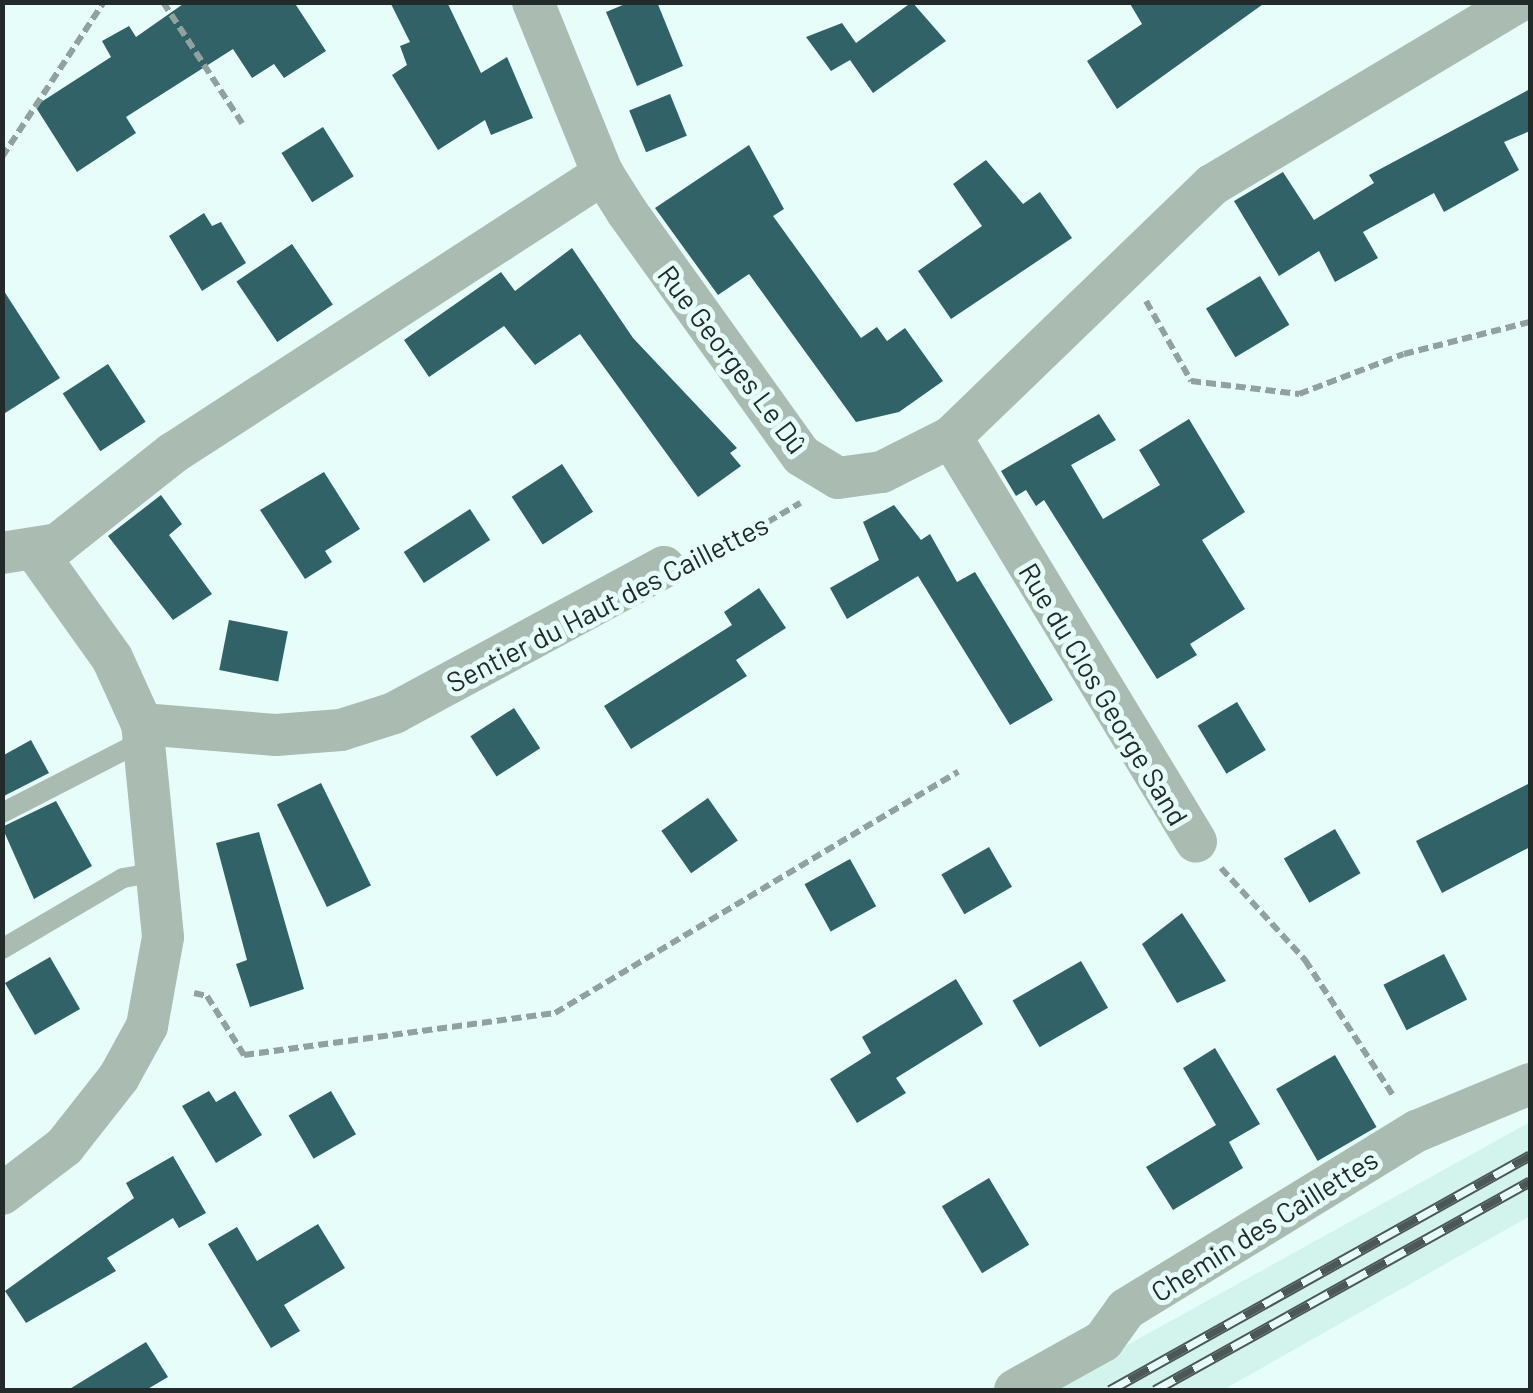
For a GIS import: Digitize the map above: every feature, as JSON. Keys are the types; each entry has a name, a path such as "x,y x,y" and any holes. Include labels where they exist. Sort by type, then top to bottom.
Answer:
{"street":[{"name":"Rue Georges Le Dû","path":"533,2 603,174 818,470 862,477 950,437 1247,160 1518,2"},
{"path":"2,1194 64,1147 119,1077 159,984 158,872 143,732 112,658 20,553 358,329 603,174"},
{"name":"Rue du Clos George Sand","path":"950,437 1196,842"},
{"name":"Sentier du Haut des Caillettes","path":"143,732 276,735 340,730 394,714 664,568"},
{"name":"Chemin des Caillettes","path":"1014,1390 1103,1341 1126,1309 1417,1131 1530,1084"}],"lane":[{"path":"2,813 143,732"},
{"path":"2,949 122,878 158,872"}],"path":[{"path":"2,157 104,2"},
{"path":"163,2 242,123"},
{"path":"1130,271 1191,380 1299,394 1404,354 1530,322"},
{"name":"Sentier du Haut des Caillettes","path":"664,568 692,567 805,500 818,470"},
{"path":"159,984 207,996 244,1055 523,1022 623,977 958,772"},
{"name":"Rue du Clos George Sand","path":"1196,842 1304,960 1417,1131"}],"shaded area":[{"path":"1530,1122 1530,1216 1223,1390 1046,1390"}],"building":[{"path":"186,2 294,2 326,51 284,78 274,64 252,78 233,49 126,117 136,133 77,172 35,106 111,57 102,41 129,26 136,37"},
{"path":"390,2 447,2 481,73 507,57 533,118 491,135 485,120 438,150 392,75 407,65 400,46 410,42"},
{"path":"630,2 657,2 683,66 637,86 606,12"},
{"path":"912,2 946,41 873,93 850,60 831,71 806,37 842,23 856,43"},
{"path":"1129,2 1266,2 1117,109 1087,61 1142,24"},
{"path":"1530,89 1530,131 1504,142 1519,170 1444,212 1434,193 1363,232 1378,258 1335,282 1319,251 1279,276 1234,201 1283,172 1314,220 1374,183 1369,175"},
{"path":"670,94 687,136 646,152 629,110"},
{"path":"323,127 354,176 312,202 281,153"},
{"path":"749,145 784,209 773,216 861,338 877,327 887,341 905,328 943,381 899,412 856,422 749,274 718,295 655,208"},
{"path":"986,160 1023,204 1040,192 1072,238 951,319 918,271 982,226 953,184"},
{"path":"204,213 212,226 221,222 246,263 202,291 169,236"},
{"path":"292,244 333,305 277,342 236,281"},
{"path":"572,248 633,338 737,448 730,453 741,466 698,497 580,334 535,365 504,326 429,377 404,340 501,272 515,291"},
{"path":"1260,276 1289,325 1235,357 1206,308"},
{"path":"2,288 60,378 2,415"},
{"path":"108,364 146,422 100,451 63,393"},
{"path":"1099,414 1116,440 1071,465 1103,519 1160,485 1139,450 1189,419 1245,512 1202,540 1245,609 1190,644 1197,655 1157,679 1044,500 1036,506 1026,490 1016,496 1001,471"},
{"path":"562,464 593,512 543,544 512,497"},
{"path":"324,472 360,529 325,551 332,562 305,579 260,510"},
{"path":"161,495 182,524 169,535 212,594 173,620 108,536"},
{"path":"894,505 921,540 930,534 957,582 975,572 1053,700 1010,725 918,576 847,619 830,588 879,560 863,522"},
{"path":"470,509 490,540 424,583 404,552"},
{"path":"759,588 786,628 736,660 747,676 631,749 604,706 732,625 724,612"},
{"path":"229,620 288,631 278,682 219,670"},
{"path":"1237,702 1266,750 1226,774 1198,726"},
{"path":"514,708 540,748 497,777 470,736"},
{"path":"31,740 49,773 2,797 2,756"},
{"path":"321,783 371,885 327,907 277,804"},
{"path":"1530,783 1530,847 1442,893 1416,841"},
{"path":"708,798 738,841 691,873 661,831"},
{"path":"56,801 92,866 34,899 2,827"},
{"path":"1335,829 1360,873 1309,903 1284,859"},
{"path":"259,832 304,989 250,1007 236,964 247,960 216,843"},
{"path":"989,847 1012,887 964,914 941,874"},
{"path":"850,859 876,906 831,931 805,884"},
{"path":"1182,913 1226,981 1177,1003 1142,944"},
{"path":"1444,954 1467,999 1407,1030 1383,985"},
{"path":"50,957 80,1009 35,1035 5,983"},
{"path":"1081,961 1108,1008 1040,1047 1013,1001"},
{"path":"956,979 983,1024 896,1078 906,1093 857,1123 830,1079 871,1053 862,1037"},
{"path":"1215,1048 1260,1124 1229,1142 1243,1168 1173,1210 1146,1167 1216,1125 1183,1068"},
{"path":"1335,1055 1376,1127 1318,1161 1276,1089"},
{"path":"209,1091 216,1102 235,1091 262,1135 216,1163 182,1106"},
{"path":"331,1091 356,1134 314,1159 289,1116"},
{"path":"173,1156 206,1213 179,1228 173,1218 107,1258 116,1271 26,1323 5,1291 134,1198 126,1183"},
{"path":"989,1178 1029,1245 982,1273 942,1206"},
{"path":"318,1224 345,1268 284,1305 300,1331 271,1348 208,1244 237,1227 257,1261"},
{"path":"146,1342 168,1377 146,1390 68,1390"}],"railway":[{"path":"1110,1390 1530,1155"},
{"path":"1155,1390 1530,1181"}]}
